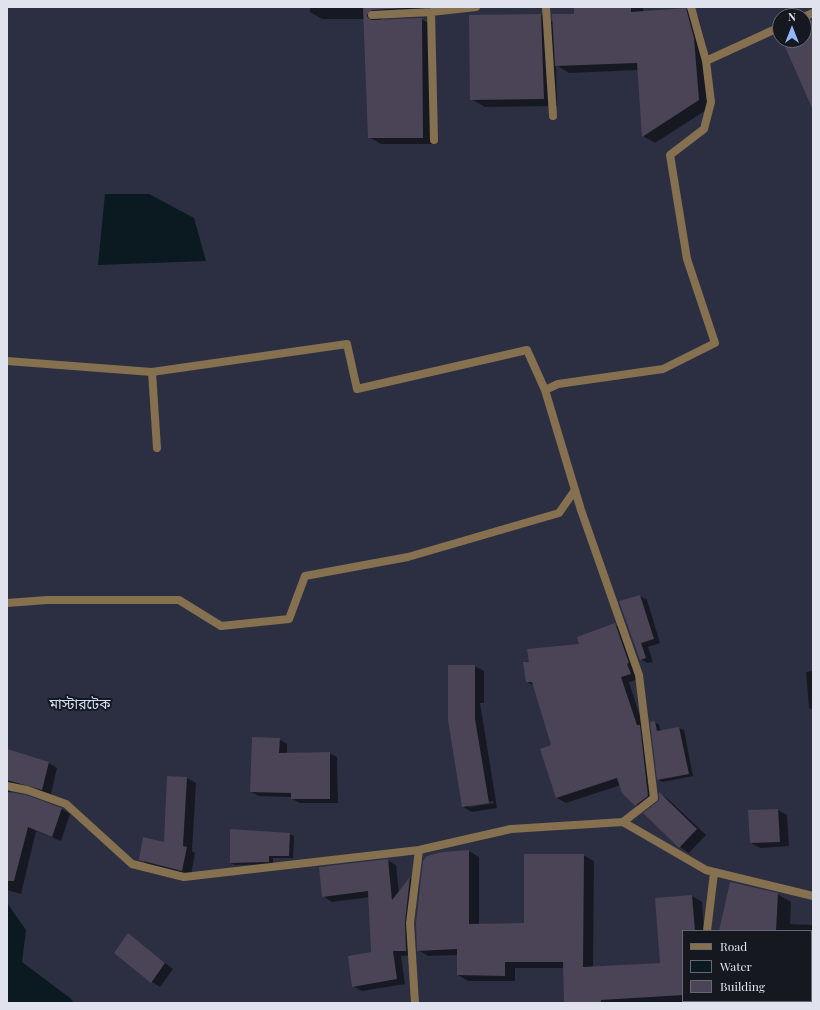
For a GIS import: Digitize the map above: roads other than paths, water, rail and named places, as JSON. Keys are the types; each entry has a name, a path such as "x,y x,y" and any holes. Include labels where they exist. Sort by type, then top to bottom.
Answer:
{"street":[{"path":"372,15 431,12 476,7"},
{"path":"546,7 553,116"},
{"path":"545,390 558,384 663,368 715,343 687,258 670,155 704,129 711,102 706,61 691,7"},
{"path":"431,12 434,140"},
{"path":"706,61 772,32"},
{"path":"7,361 152,372 347,344 357,388 527,350 545,390 576,490 639,675 654,798 623,822"},
{"path":"152,372 157,448"},
{"path":"7,603 48,600 179,600 221,626 289,619 305,576 408,557 559,513 576,490"},
{"path":"7,786 27,790 66,804 132,864 184,878 419,850 511,829 623,822 706,870 813,896"},
{"path":"415,1003 410,923 419,850"},
{"path":"707,930 714,873"}],"water":[{"path":"105,194 149,194 194,218 206,261 98,265"},
{"path":"7,903 26,930 22,962 70,998 74,1003 7,1003"}],"district":[{"name":"মাস্টারটেক","path":"80,705"}]}
